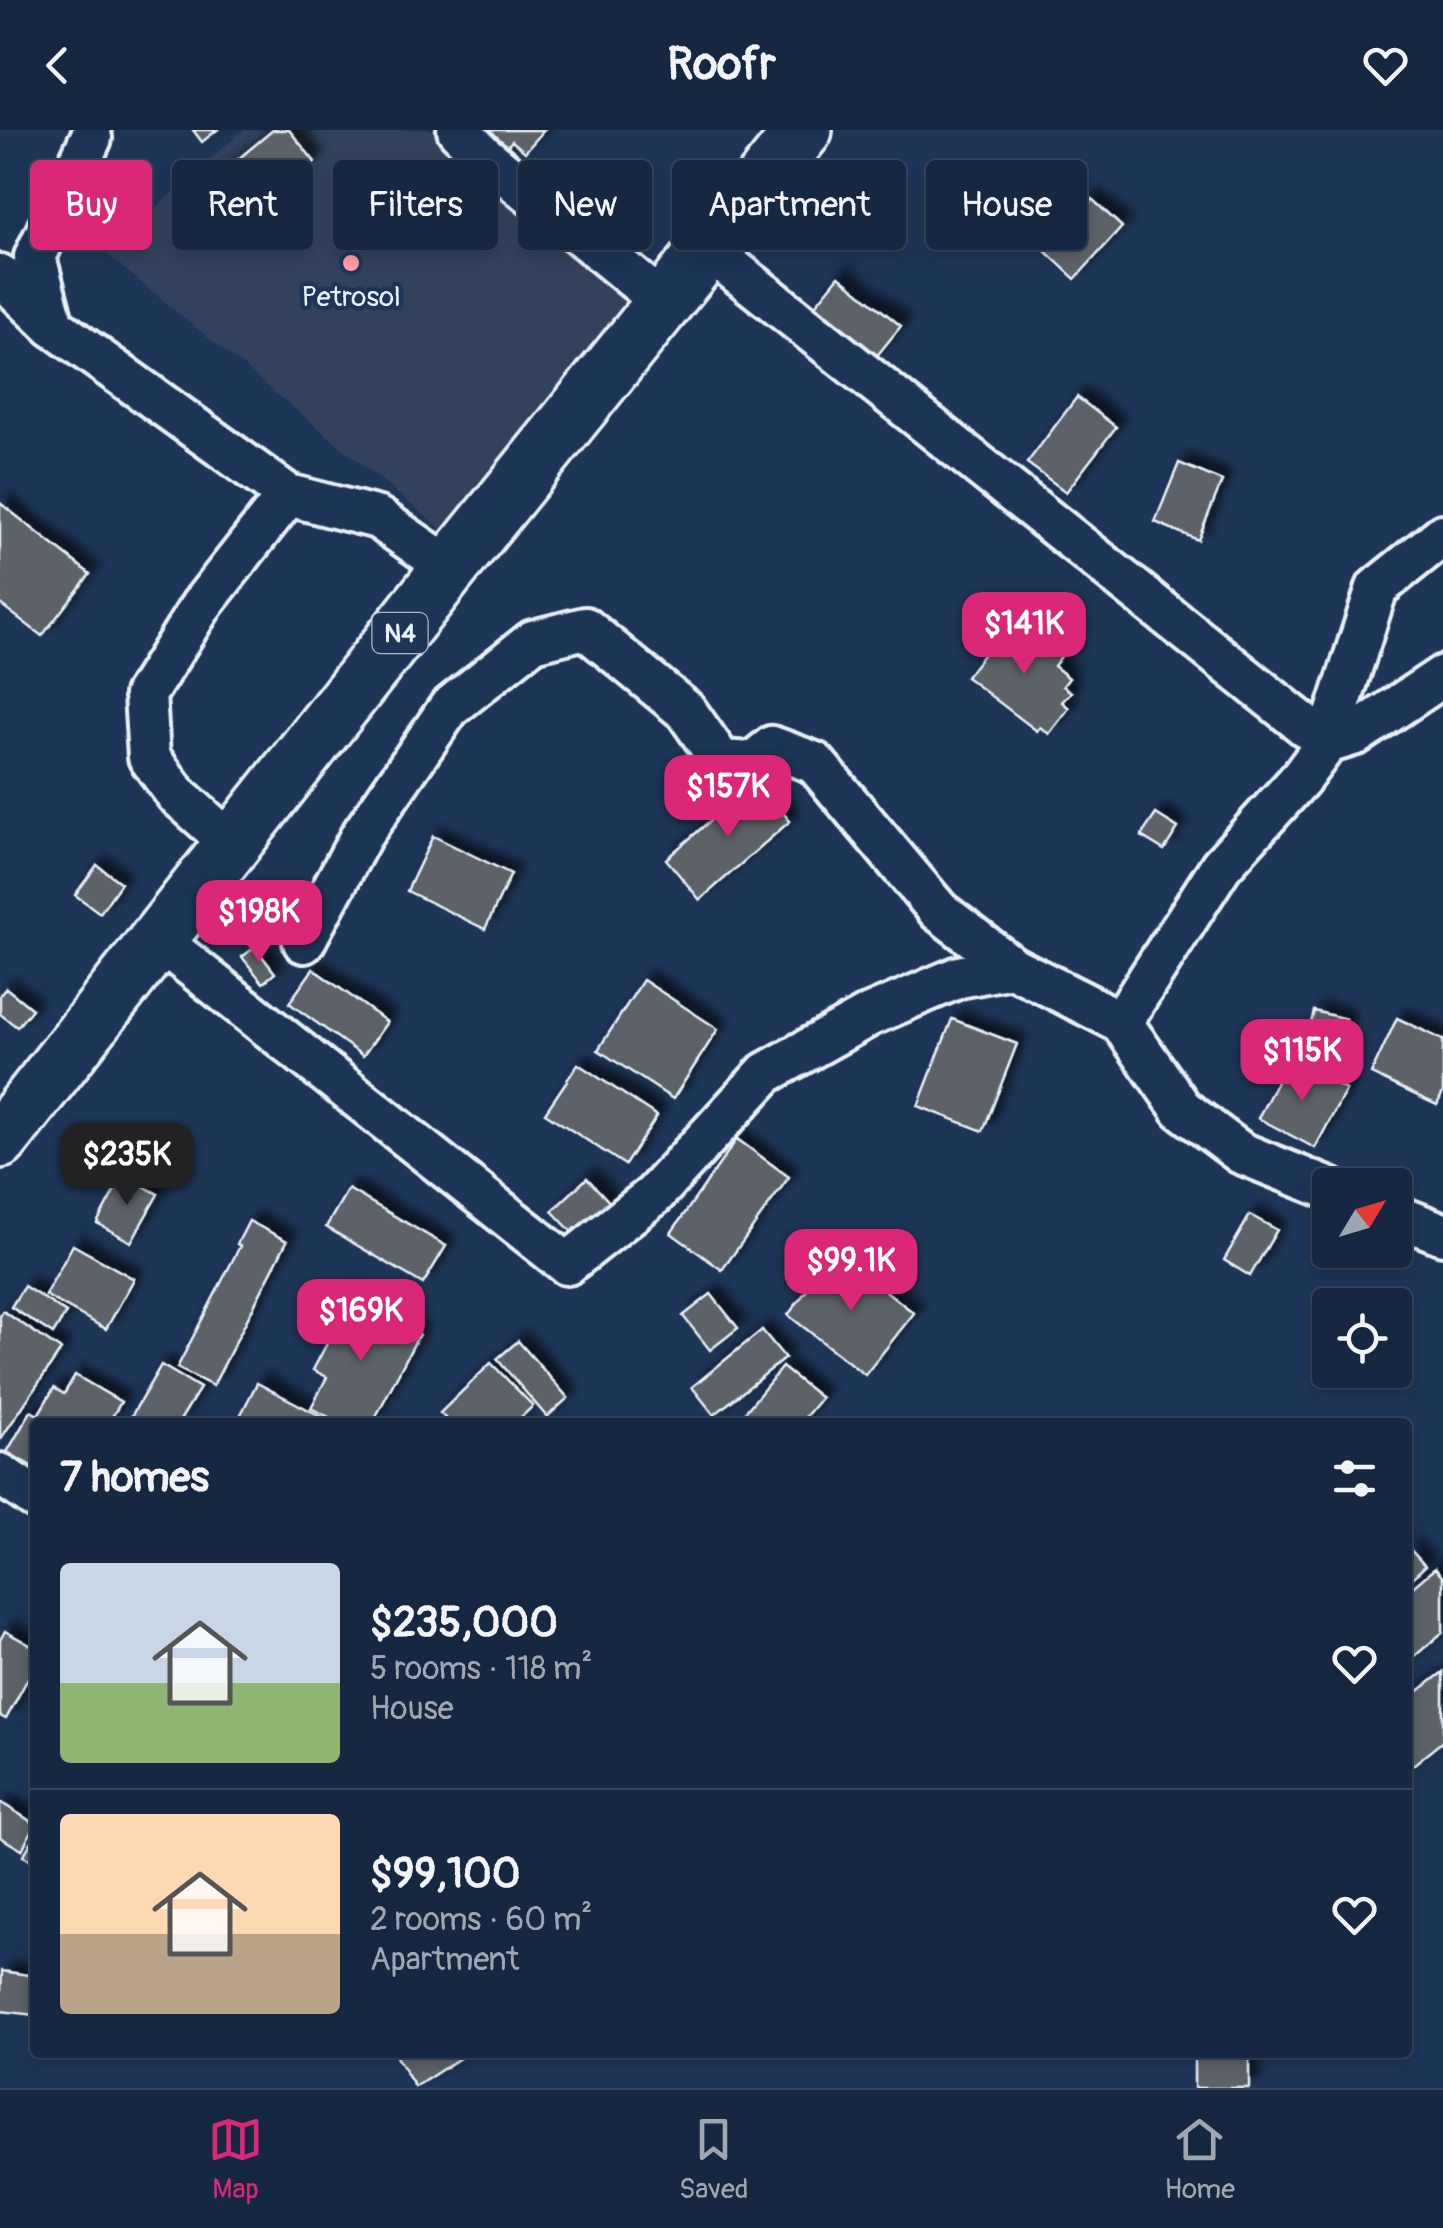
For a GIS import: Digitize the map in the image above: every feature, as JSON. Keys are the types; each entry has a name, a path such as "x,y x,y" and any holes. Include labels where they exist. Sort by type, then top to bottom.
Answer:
{"highway":[{"name":"N4","path":"780,160 804,130"},
{"name":"N4","path":"0,1140 450,568 707,250"}],"street":[{"path":"458,130 483,155 665,304"},
{"path":"53,326 35,257 91,138"},
{"path":"709,250 1327,743"},
{"path":"0,275 53,326 288,496 378,518 450,568"},
{"path":"234,846 176,794 149,757 145,694 202,604 288,496"},
{"path":"1121,1022 1221,866 1301,778 1327,743 1378,588 1443,535"},
{"path":"304,942 360,836 449,708 532,641 585,628 686,711 721,761 752,763 772,747 815,763 938,912 1012,967 1121,1022 1182,1109 1241,1153 1312,1182"},
{"path":"1327,743 1356,734 1443,676"},
{"path":"160,941 567,1264 654,1194 766,1073 870,1015 960,977 1012,967"},
{"path":"1412,1222 1443,1234"},
{"path":"0,1474 30,1495"}],"shaded area":[{"path":"243,130 436,130 471,160 333,160 333,250 498,250 498,183 518,200 518,250 578,250 640,303 447,534 105,253 152,250 152,211 172,193 172,250 313,250 313,160 209,160"}],"building":[{"path":"193,130 217,130 202,142"},
{"path":"273,130 289,130 315,162 313,160 237,160"},
{"path":"463,130 544,130 525,152 512,141 495,159"},
{"path":"1092,199 1122,227 1075,279 1045,251 1087,250 1087,205"},
{"path":"839,276 901,326 875,358 813,308"},
{"path":"1077,397 1116,427 1066,492 1027,463"},
{"path":"1179,463 1222,481 1198,540 1155,522"},
{"path":"0,503 90,574 42,636 0,604"},
{"path":"1012,617 1062,655 1054,666 1069,678 1063,686 1071,692 1062,702 1069,708 1049,734 1040,727 1037,731 966,677"},
{"path":"756,781 790,821 700,900 666,859"},
{"path":"1156,814 1178,828 1164,850 1141,836"},
{"path":"433,836 511,874 485,929 407,891"},
{"path":"97,865 121,883 100,913 75,895"},
{"path":"255,947 275,973 263,983 242,957"},
{"path":"313,969 387,1022 363,1056 289,1003"},
{"path":"643,980 718,1029 673,1099 598,1050"},
{"path":"6,988 32,1009 17,1027 0,1014 0,995"},
{"path":"1314,1011 1346,1019 1337,1057 1304,1050"},
{"path":"1397,1018 1443,1040 1443,1092 1437,1105 1371,1074"},
{"path":"952,1019 1017,1044 983,1131 918,1106"},
{"path":"1289,1059 1346,1090 1315,1148 1258,1118"},
{"path":"578,1064 657,1116 625,1165 545,1113"},
{"path":"737,1139 789,1177 722,1270 671,1233"},
{"path":"123,1175 158,1194 131,1242 97,1223"},
{"path":"587,1178 611,1204 577,1237 552,1211"},
{"path":"348,1189 446,1246 423,1284 326,1227"},
{"path":"1250,1215 1277,1230 1250,1276 1224,1260"},
{"path":"249,1221 287,1241 213,1386 177,1368"},
{"path":"73,1245 134,1279 106,1329 45,1295"},
{"path":"836,1252 914,1313 865,1375 788,1315"},
{"path":"24,1286 66,1313 53,1334 11,1307"},
{"path":"711,1294 738,1328 710,1350 683,1316"},
{"path":"351,1298 419,1334 375,1418 331,1418 311,1408 327,1377 313,1370"},
{"path":"3,1311 61,1350 0,1440 0,1316"},
{"path":"762,1330 785,1358 714,1415 692,1387"},
{"path":"518,1341 568,1398 547,1417 497,1359"},
{"path":"491,1363 533,1406 520,1418 445,1418 440,1413"},
{"path":"161,1365 200,1388 181,1418 130,1418"},
{"path":"782,1367 821,1398 804,1418 740,1418"},
{"path":"75,1375 121,1402 111,1418 30,1418 30,1465 7,1452 31,1411 38,1415 54,1388 64,1394"},
{"path":"257,1383 324,1418 239,1418"},
{"path":"1412,1551 1425,1566 1412,1578"},
{"path":"1435,1568 1443,1578 1443,1632 1412,1659 1412,1588"},
{"path":"5,1631 30,1645 30,1674 6,1719 0,1716 0,1640"},
{"path":"1443,1672 1443,1741 1412,1766 1412,1696"},
{"path":"0,1802 30,1821 30,1834 22,1850 0,1837"},
{"path":"2,1971 30,1975 30,2014 0,2011"},
{"path":"397,2058 460,2058 415,2087"},
{"path":"1194,2058 1249,2058 1249,2088 1194,2088"}],"place":[{"name":"Petrosol","path":"351,263"}]}
